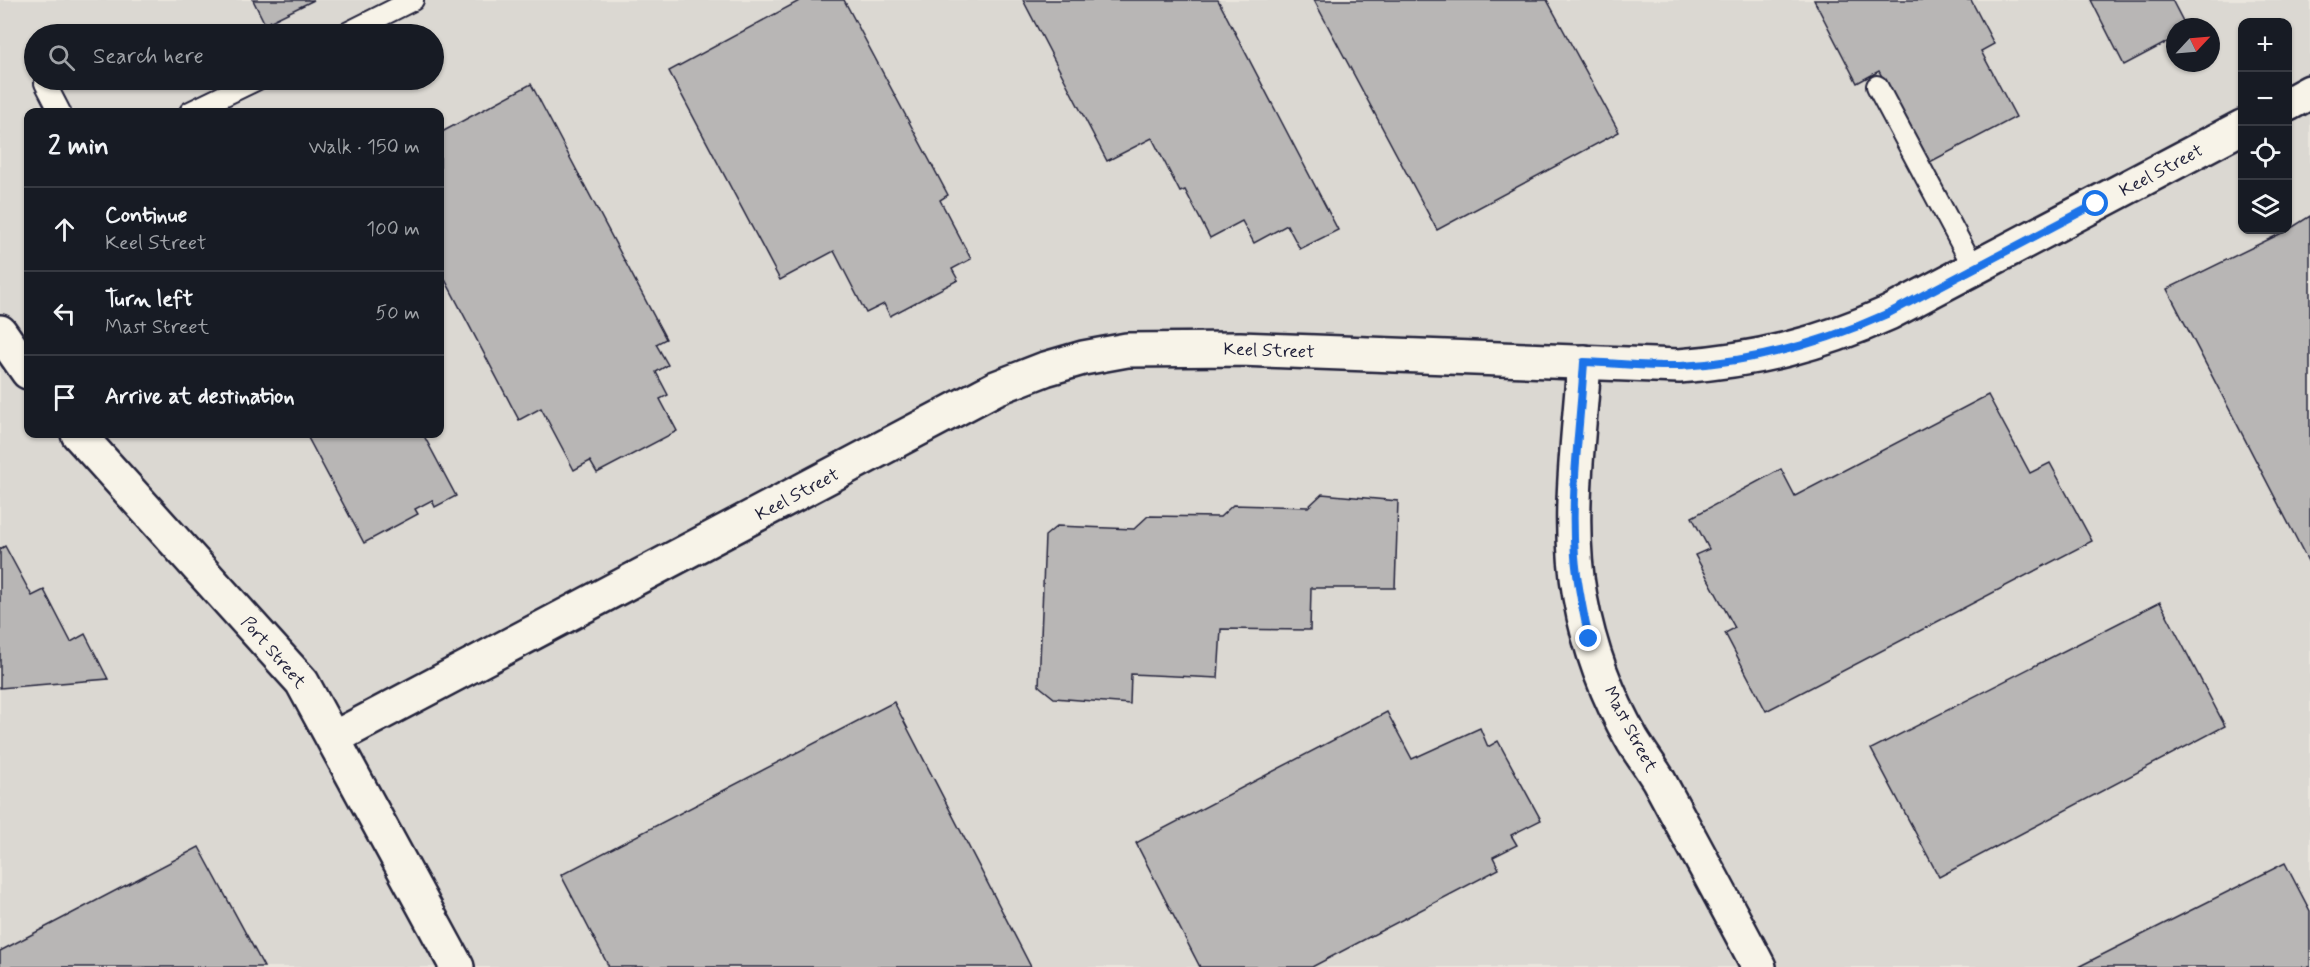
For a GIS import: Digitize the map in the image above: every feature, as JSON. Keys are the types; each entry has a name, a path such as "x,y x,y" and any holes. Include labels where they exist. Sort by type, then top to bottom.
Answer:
{"street":[{"path":"2292,102 2310,92"},
{"name":"Keel Street","path":"334,738 985,394 1045,369 1083,358 1127,350 1240,348 1679,366 1724,363 1783,352 1855,328 2238,129"},
{"path":"0,332 24,366"},
{"name":"Mast Street","path":"1584,362 1574,500 1575,556 1580,598 1589,639 1614,704 1633,741 1656,776 1759,967"},
{"name":"Port Street","path":"82,438 302,682 457,967"}],"lane":[{"path":"365,24 413,0"},
{"path":"1877,86 1974,268"},
{"path":"49,90 58,108"},
{"path":"198,108 235,90"}],"shaded area":[{"path":"0,0 2310,0 2310,967 0,967"}],"building":[{"path":"253,0 314,0 265,24"},
{"path":"801,0 844,0 948,195 940,200 971,259 952,269 958,280 890,316 884,304 866,313 834,251 780,280 669,71"},
{"path":"1023,0 1218,0 1338,230 1300,249 1287,225 1254,243 1242,221 1210,238 1185,190 1180,192 1152,138 1107,161"},
{"path":"1314,0 1547,0 1619,132 1437,230"},
{"path":"1814,0 1971,0 1994,44 1981,51 2016,117 1928,163 1879,71 1857,83"},
{"path":"2091,0 2172,0 2181,18 2166,18 2166,43 2124,65"},
{"path":"531,84 666,339 656,344 668,365 656,372 668,395 660,399 677,431 597,473 590,461 574,470 541,408 519,420 444,278 444,131"},
{"path":"2310,216 2310,565 2167,289 2280,234 2292,234 2292,227"},
{"path":"1988,395 2030,473 2050,463 2092,541 1766,711 1725,633 1735,628 1695,555 1709,549 1692,517 1781,469 1795,496"},
{"path":"308,438 425,438 456,496 435,507 432,500 415,509 418,514 364,543"},
{"path":"1322,494 1398,501 1395,588 1311,588 1310,630 1221,629 1218,678 1131,674 1130,704 1054,698 1039,686 1045,536 1057,526 1134,529 1148,516 1220,517 1233,505 1308,507"},
{"path":"5,546 32,596 44,590 71,642 85,634 108,679 0,688 0,549"},
{"path":"2160,602 2225,726 1939,877 1871,749"},
{"path":"894,702 1031,967 609,967 561,875"},
{"path":"1387,712 1412,759 1480,728 1488,747 1498,741 1541,820 1511,835 1517,845 1493,857 1499,869 1312,967 1200,967 1136,843"},
{"path":"199,847 264,967 0,967 0,951"},
{"path":"2285,863 2310,911 2310,967 2078,967"}],"route":[{"path":"1589,639 1580,598 1575,556 1574,500 1584,362 1679,366 1724,363 1783,352 1855,328 1889,313 2096,204"}]}
